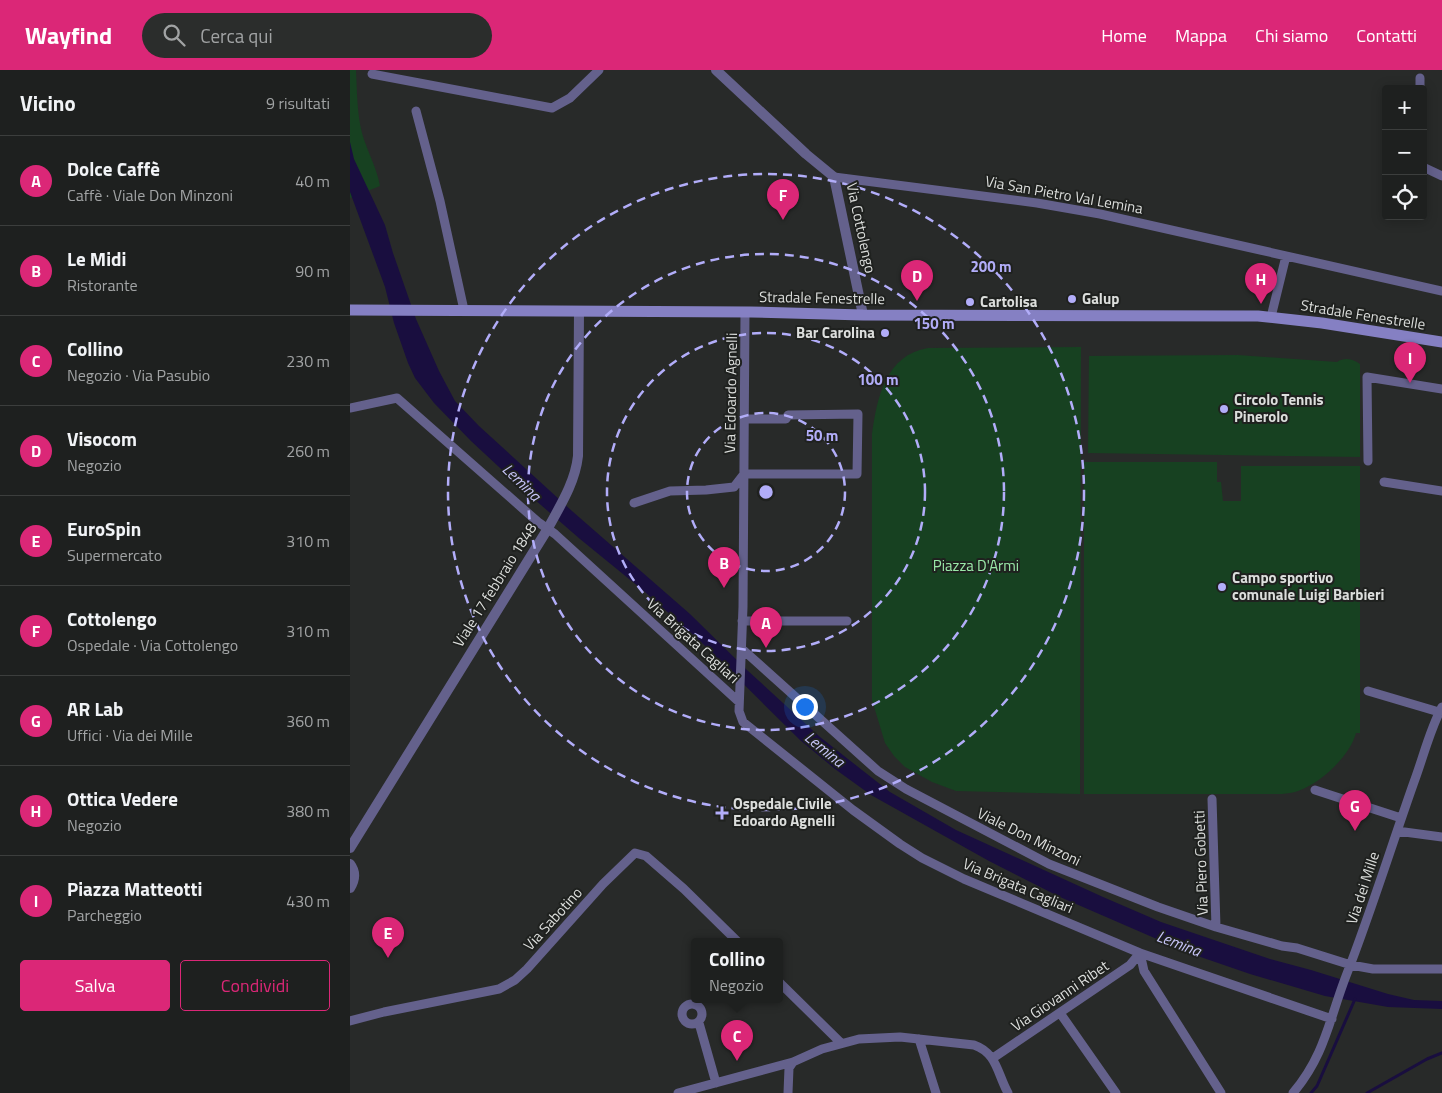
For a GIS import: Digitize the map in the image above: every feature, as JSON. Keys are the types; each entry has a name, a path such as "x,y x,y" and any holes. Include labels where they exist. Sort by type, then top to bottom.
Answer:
{"main road":[{"name":"Stradale Fenestrelle","path":"350,310 1271,317 1442,342"}],"street":[{"path":"372,74 552,108 570,98 599,70"},
{"path":"716,70 806,154 834,177"},
{"path":"1420,78 1420,85"},
{"path":"416,110 440,201 464,310"},
{"path":"1427,170 1442,176"},
{"name":"Via San Pietro Val Lemina","path":"834,177 1037,203 1100,214 1442,291"},
{"name":"Via Cottolengo","path":"834,177 863,315"},
{"path":"1271,317 1286,256"},
{"name":"Viale 17 febbraio 1848","path":"350,848 550,525 566,496 576,472 578,456 579,312"},
{"name":"Via Edoardo Agnelli","path":"740,702 745,312"},
{"path":"1368,462 1367,377 1442,389"},
{"name":"Via Brigata Cagliari","path":"350,408 397,398 550,525 555,534 740,702 739,711 743,722 853,810 922,858 964,879 1140,953 1332,1019"},
{"path":"744,419 786,419 788,414 858,414 857,474 744,474"},
{"name":"Via Edoardo Agnelli","path":"634,503 656,494 670,491 734,487 744,474"},
{"path":"1384,482 1442,491"},
{"path":"742,620 847,621"},
{"name":"Viale Don Minzoni","path":"741,648 878,771 906,789 1049,864 1158,907 1216,927 1282,946 1297,948 1351,965 1373,969 1442,969"},
{"path":"1368,691 1441,710"},
{"name":"Via dei Mille","path":"1293,1093 1311,1071 1320,1054 1401,818 1441,710"},
{"path":"1315,790 1401,818"},
{"name":"Via Piero Gobetti","path":"1212,799 1216,927"},
{"path":"1397,831 1442,837"},
{"name":"Via Sabotino","path":"350,1020 499,990 515,980 527,969 603,884 635,853 646,856 734,938"},
{"path":"350,864 354,871 354,877 350,888"},
{"path":"1140,953 1144,971 1221,1093"},
{"name":"Via Giovanni Ribet","path":"993,1058 1130,965 1140,953"},
{"path":"783,986 841,1043"},
{"path":"1060,1013 1116,1093"},
{"path":"699,1023 716,1083"},
{"path":"678,1093 792,1062 841,1043 883,1037 919,1039 974,1045 984,1048 993,1058 1008,1093"},
{"path":"919,1039 936,1093"},
{"path":"788,1093 789,1068 792,1062"}],"green space":[{"path":"350,70 356,70 360,125 380,186 350,198"},
{"name":"Piazza D'Armi","path":"1081,347 1080,794 956,791 932,782 905,767 894,756 885,743 872,700 872,434 877,406 886,380 893,369 902,359 914,352 928,348"},
{"name":"Circolo Tennis Pinerolo","path":"1238,355 1337,362 1348,359 1360,364 1360,457 1088,453 1089,356"},
{"name":"Campo sportivo comunale Luigi Barbieri","path":"1084,462 1217,462 1217,482 1221,482 1223,501 1241,501 1241,466 1360,466 1360,733 1356,733 1348,751 1333,768 1316,782 1296,792 1282,794 1084,794"}],"water":[{"name":"Lemina","path":"350,142 354,159 385,225 416,319 439,371 455,401 479,426 572,511 690,614 747,670 820,737 890,792 956,830 1103,897 1161,922 1270,959 1388,994 1414,1000 1442,1001 1442,1009 1388,1007 1325,996 1250,974 1189,953 1060,897 989,861 871,795 835,769 800,740 702,643 645,592 526,492 471,441 434,403 415,378 408,363 394,323 385,287 350,192"}],"waterway":[{"path":"1311,1093 1317,1086 1355,999"},
{"path":"1367,1093 1427,1059 1442,1053"}],"place":[{"name":"Cottolengo","path":"783,220"},
{"name":"Galup","path":"1072,299"},
{"name":"Visocom","path":"917,301"},
{"name":"Cartolisa","path":"970,302"},
{"name":"Ottica Vedere","path":"1261,304"},
{"name":"Bar Carolina","path":"885,333"},
{"name":"Piazza Matteotti","path":"1410,383"},
{"name":"Circolo Tennis Pinerolo","path":"1224,409"},
{"name":"Campo sportivo comunale Luigi Barbieri","path":"1222,587"},
{"name":"Le Midi","path":"724,588"},
{"name":"Dolce Caffè","path":"766,648"},
{"name":"Ospedale Civile Edoardo Agnelli","path":"722,813"},
{"name":"AR Lab","path":"1355,831"},
{"name":"EuroSpin","path":"388,958"},
{"name":"Collino","path":"737,1061"}]}
